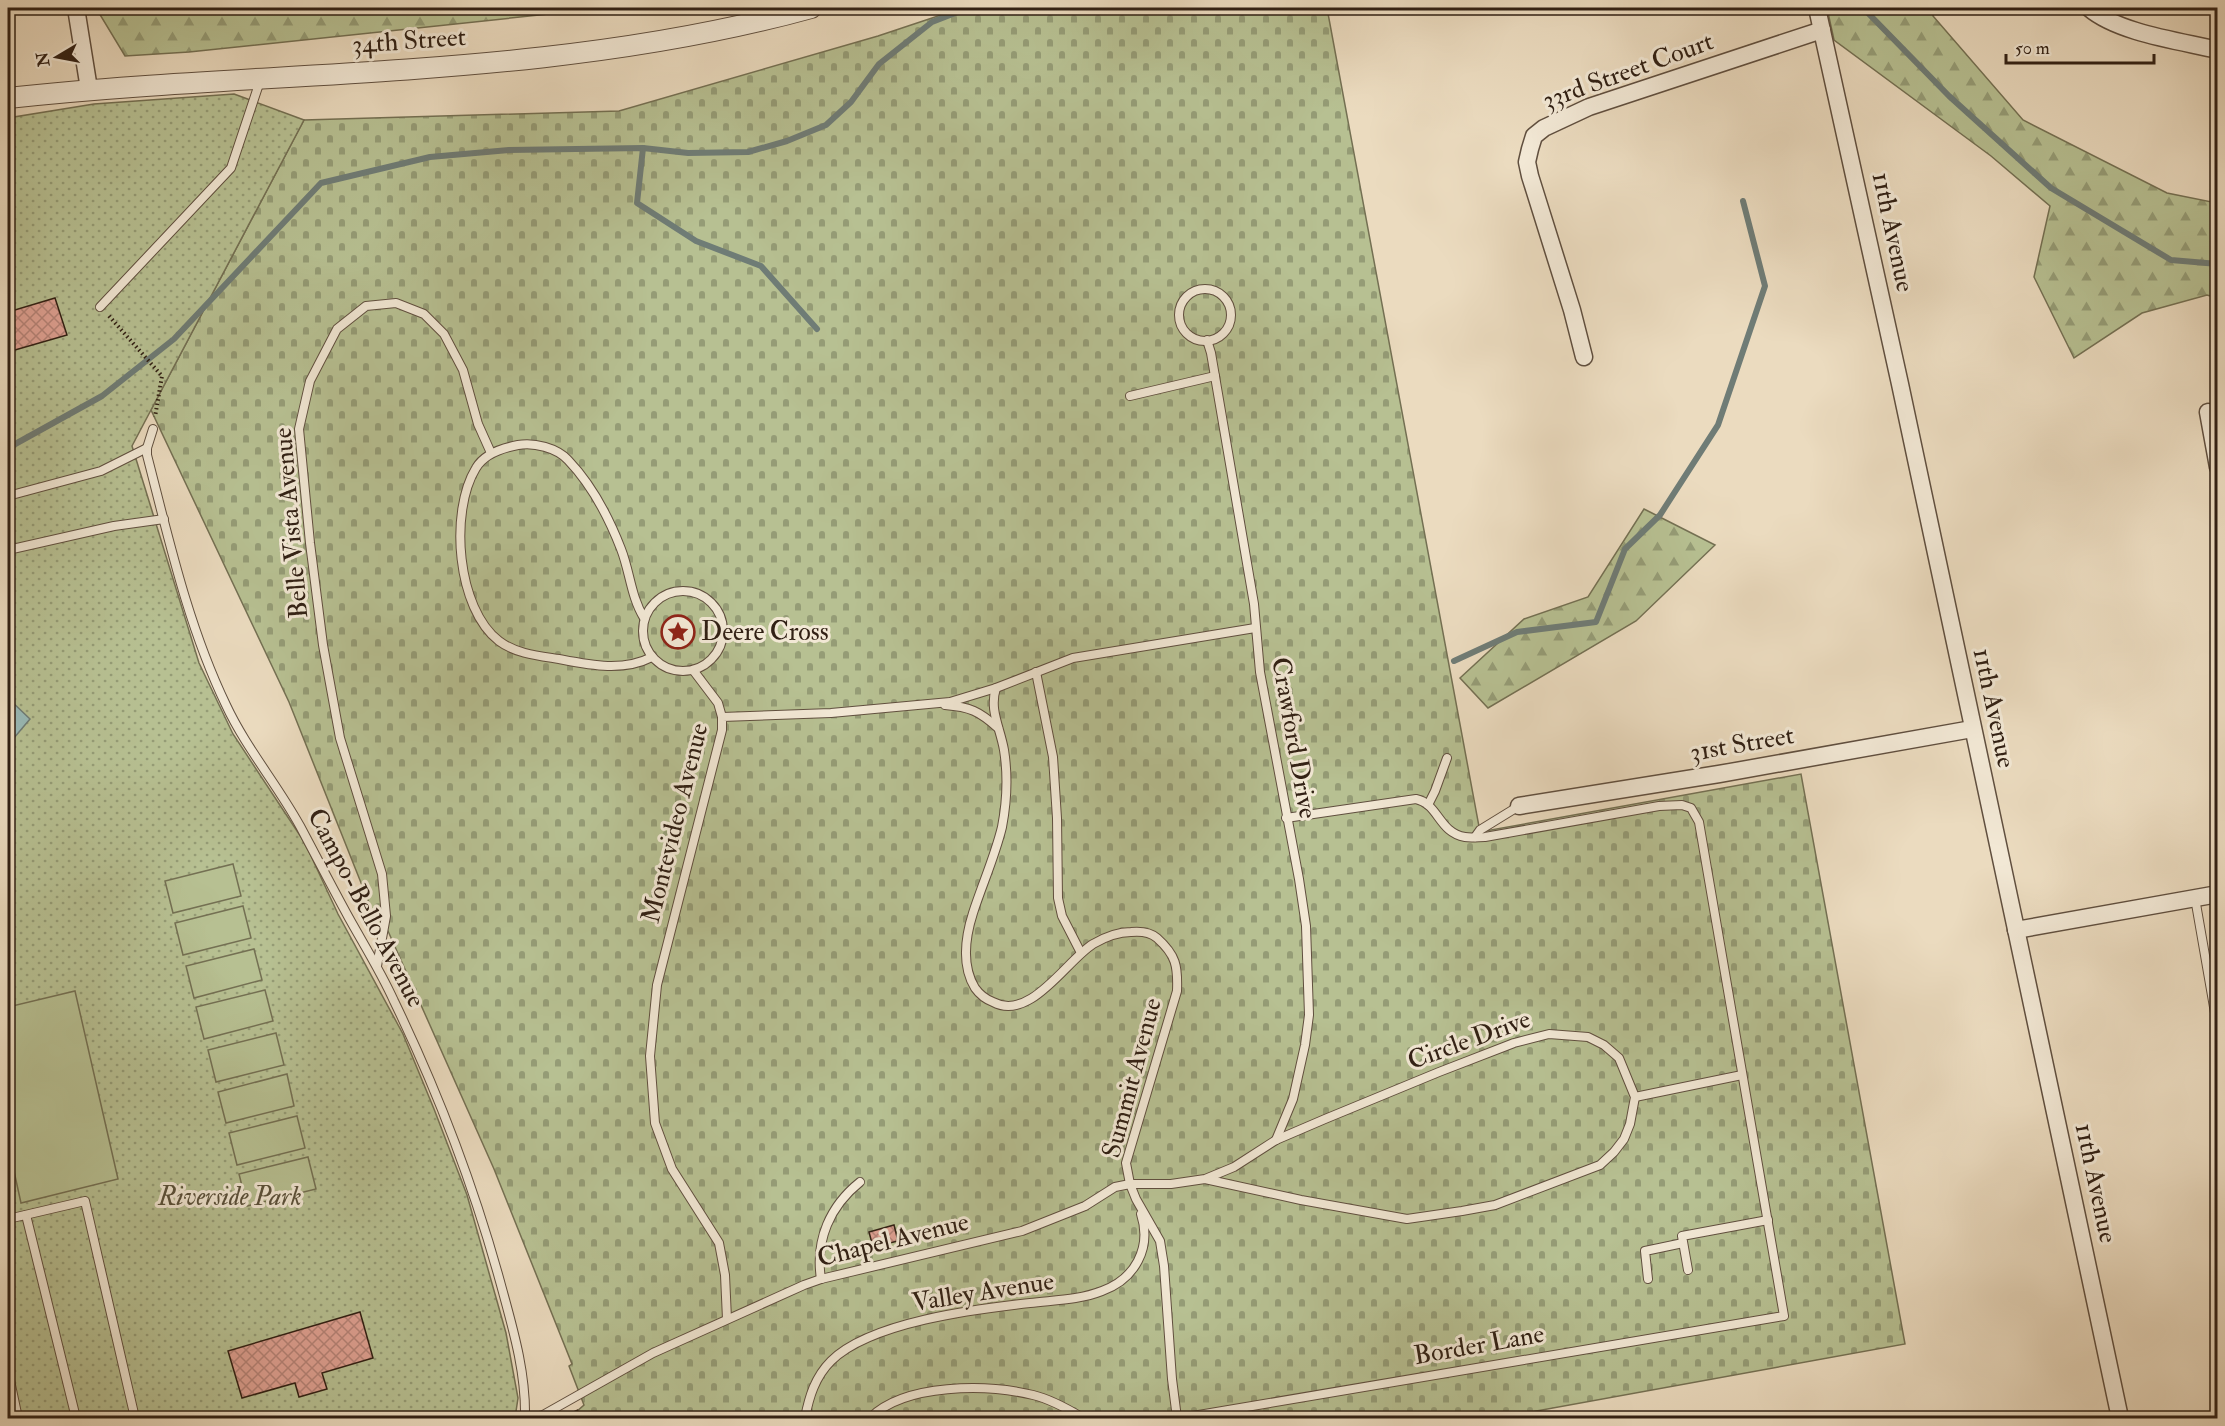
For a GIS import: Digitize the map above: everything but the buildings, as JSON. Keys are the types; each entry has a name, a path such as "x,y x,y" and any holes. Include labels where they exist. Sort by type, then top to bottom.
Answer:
{"street":[{"path":"76,8 89,89"},
{"name":"34th Street","path":"8,98 89,89 448,66 619,46 751,24 811,8"},
{"name":"11th Avenue","path":"1816,8 1900,384 2120,1419"},
{"path":"2089,8 2124,27 2217,50"},
{"name":"33rd Street Court","path":"1584,357 1572,310 1530,176 1527,162 1534,136 1544,128 1589,107 1822,30"},
{"path":"2208,412 2217,468"},
{"name":"31st Street","path":"1519,806 1742,770 1972,729"},
{"path":"2016,930 2217,894"}],"lane":[{"path":"100,307 231,168 261,78"},
{"path":"1209,289 1217,292 1226,300 1230,310 1230,322 1219,337 1207,340 1192,338 1183,328 1179,318 1180,309 1188,294 1197,290 1209,289"},
{"name":"Belle Vista Avenue","path":"376,966 386,916 382,874 340,738 323,645 299,429 310,381 337,329 366,306 396,303 424,314 444,334 463,370 478,424 491,453"},
{"name":"Crawford Drive","path":"1207,340 1254,604 1260,672 1299,879 1305,926 1309,1015 1305,1045 1293,1099 1276,1140"},
{"path":"1130,396 1215,376"},
{"path":"8,496 101,471 147,448 153,429"},
{"path":"644,618 637,606 621,549 587,483 566,458 540,446 527,443 491,453 476,468 460,522 459,533 463,573 470,596 486,629 501,642 521,652 590,665 623,666 652,657"},
{"name":"Campo-Bello Avenue","path":"147,448 185,599 200,646 226,706 254,756 298,823 376,966 394,1000 435,1093 489,1240 519,1353 524,1382 525,1419"},
{"path":"8,550 114,526 164,519"},
{"path":"675,591 690,591 704,596 717,608 723,622 723,638 718,652 705,665 683,672 670,670 658,663 647,650 642,633 644,618 649,608 657,600 675,591"},
{"name":"Montevideo Avenue","path":"727,1319 726,1275 718,1243 672,1169 655,1123 650,1056 657,985 722,730 722,717 831,713 933,705 996,688 1073,658 1255,628"},
{"path":"693,670 718,703 722,717"},
{"path":"1036,672 1053,757 1057,818 1058,898 1062,916 1081,953"},
{"name":"Summit Avenue","path":"996,688 992,704 1004,749 1007,785 1002,825 968,930 966,963 969,977 977,990 985,999 998,1005 1011,1006 1027,1001 1043,990 1081,953 1112,935 1141,931 1152,934 1170,952 1176,962 1177,991 1126,1163 1136,1199 1160,1241 1164,1266 1172,1379 1179,1419"},
{"path":"933,705 967,707 986,717 999,729"},
{"path":"1428,805 1447,758"},
{"path":"1286,818 1416,800 1428,805 1448,830 1465,837 1475,837 1659,806 1682,805 1691,808 1699,822 1768,1220 1682,1236 1688,1270"},
{"path":"1475,837 1480,830 1519,806"},
{"path":"2195,898 2217,1030"},
{"name":"Circle Drive","path":"1276,1140 1438,1072 1514,1043 1549,1034 1587,1037 1604,1045 1619,1058 1635,1097"},
{"path":"1205,1179 1301,1200 1407,1219 1495,1205 1600,1165 1624,1139 1630,1124 1635,1097 1742,1075"},
{"name":"Chapel Avenue","path":"530,1419 543,1415 653,1353 821,1279 1022,1231 1085,1206 1115,1187 1130,1184 1171,1184 1205,1179 1234,1167 1276,1140"},
{"path":"821,1279 819,1265 821,1244 829,1216 845,1194 860,1182"},
{"name":"Valley Avenue","path":"805,1419 808,1399 820,1375 832,1360 863,1340 908,1325 950,1315 994,1307 1062,1301 1104,1291 1116,1284 1134,1268 1143,1250 1143,1221 1136,1199"},
{"path":"8,1219 85,1201 135,1419"},
{"path":"26,1215 76,1419"},
{"name":"Border Lane","path":"1179,1419 1784,1316 1768,1220"},
{"path":"1648,1279 1645,1251 1683,1243"},
{"path":"8,1371 18,1419"},
{"path":"870,1419 880,1410 907,1395 966,1387 1034,1395 1070,1410 1083,1419"}],"path":[{"path":"100,307 131,338 162,376 153,429"}],"green space":[{"path":"96,8 606,8 189,52 125,56"},
{"path":"962,8 1327,8 1480,832 1801,774 1905,1344 1498,1418 574,1418 575,1413 584,1405 569,1366 572,1364 494,1169 388,931 379,928 289,702 151,410 304,120 619,111 878,36"},
{"path":"1827,8 1933,8 1933,16 2023,120 2167,193 2217,203 2217,298 2207,295 2142,313 2074,358 2034,277 2050,206 1991,156 1834,40"},
{"name":"Riverside Park","path":"234,94 304,120 132,446 199,663 233,734 301,837 338,914 403,1034 434,1109 467,1195 506,1333 518,1398 515,1418 8,1418 8,118 94,104"},
{"path":"1644,509 1715,545 1636,621 1488,708 1460,678 1524,619 1588,597"},
{"path":"233,864 241,896 173,913 165,881"},
{"path":"243,906 251,938 183,955 175,923"},
{"path":"254,949 262,980 194,998 186,966"},
{"path":"265,990 273,1021 204,1039 196,1007"},
{"path":"75,991 118,1179 21,1203 8,1144 8,1007"},
{"path":"276,1033 284,1065 216,1082 208,1050"},
{"path":"287,1074 294,1106 226,1123 218,1092"},
{"path":"297,1116 305,1148 237,1165 229,1133"},
{"path":"308,1157 316,1189 247,1206 239,1174"}],"water":[{"path":"8,698 30,719 8,745"}],"waterway":[{"path":"8,448 102,396 174,339 321,183 430,157 509,150 643,148 688,153 748,152 787,141 826,125 851,102 879,64 932,22 968,8"},
{"path":"1865,8 1949,96 2051,188 2171,260 2218,264"},
{"path":"643,148 637,203 696,241 761,266 817,329"},
{"path":"1454,661 1517,632 1596,622 1625,549 1660,515 1718,425 1765,286 1743,201"}],"place":[{"name":"Deere Cross","path":"678,632"}]}
